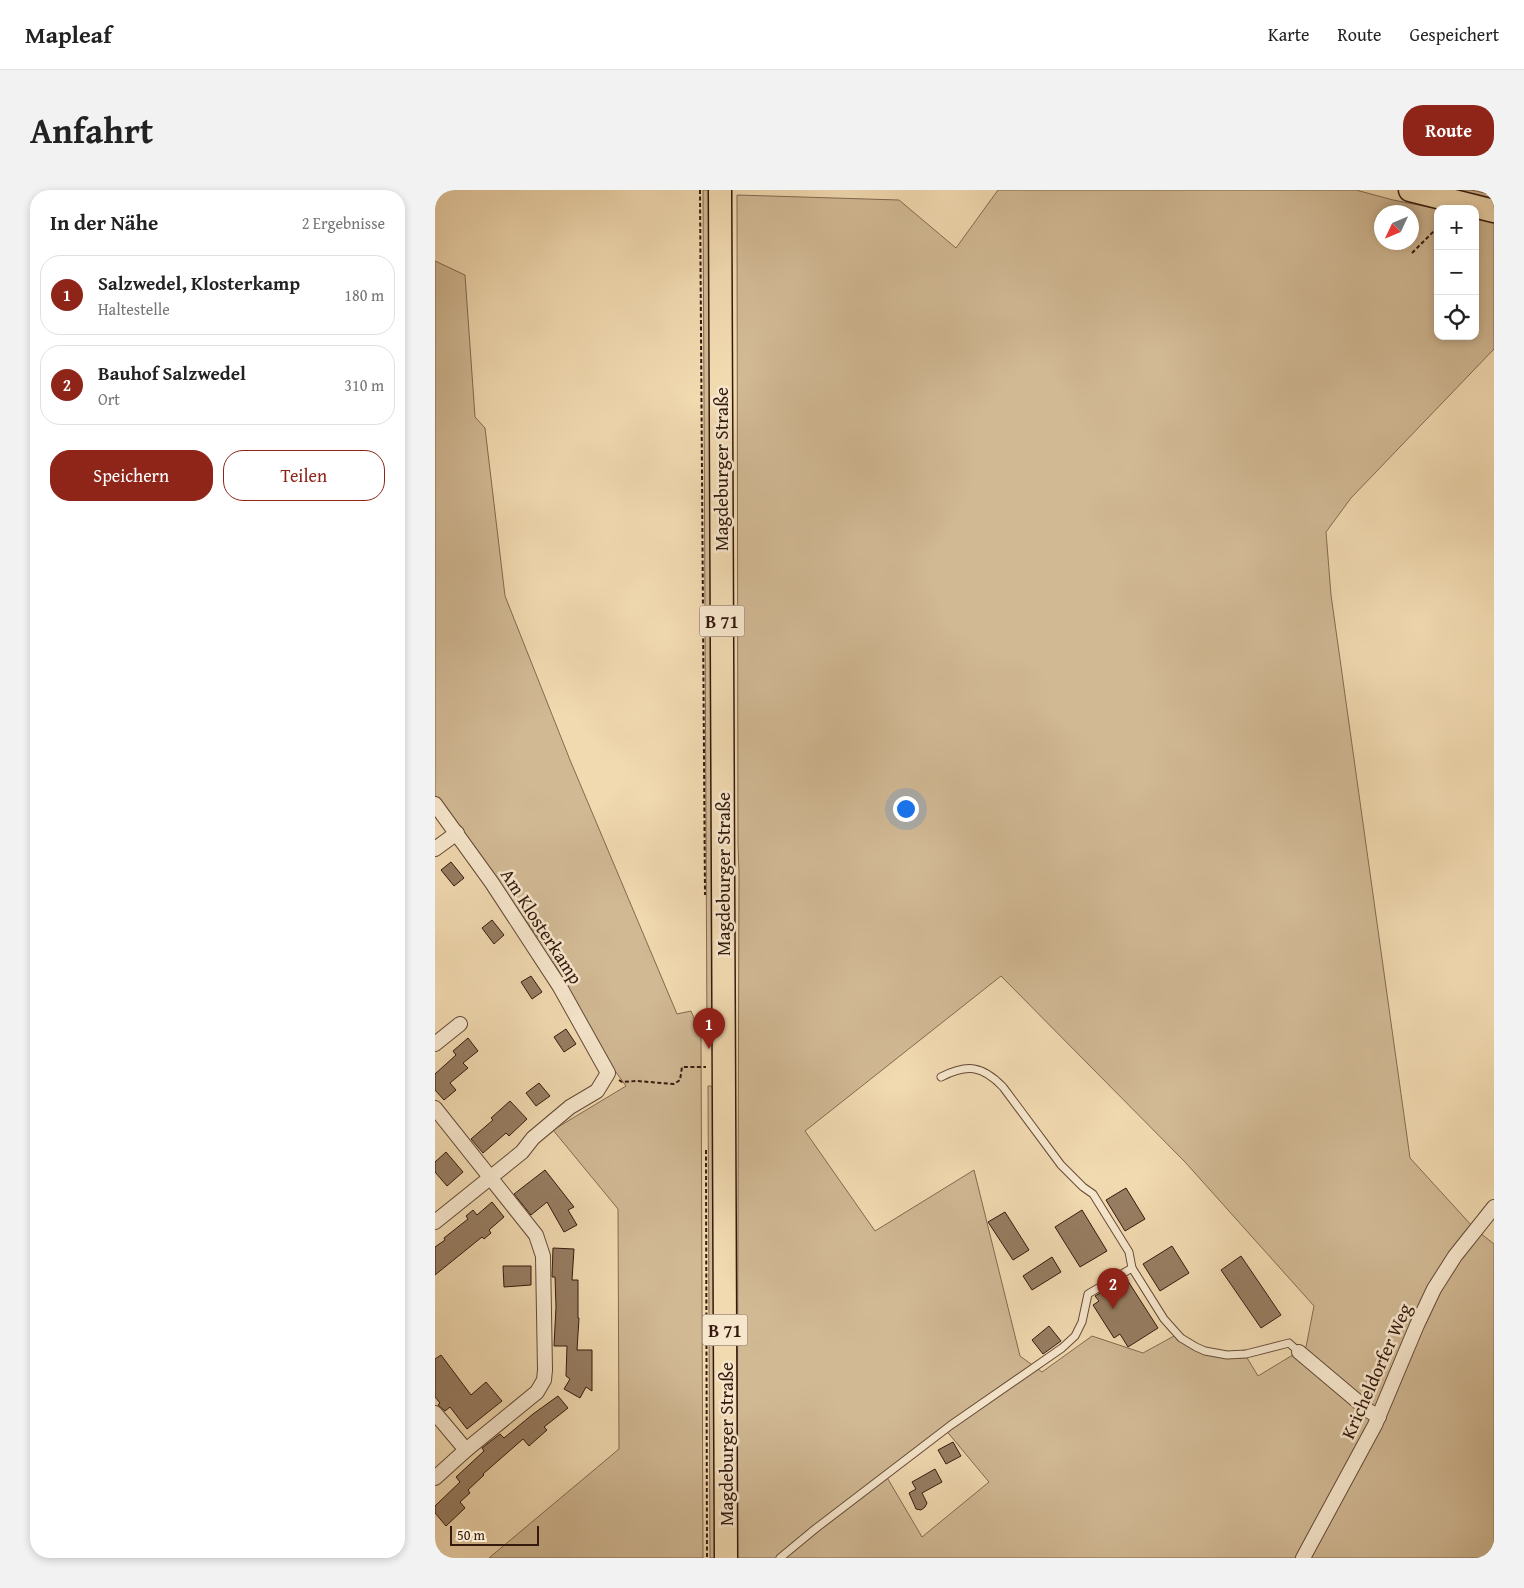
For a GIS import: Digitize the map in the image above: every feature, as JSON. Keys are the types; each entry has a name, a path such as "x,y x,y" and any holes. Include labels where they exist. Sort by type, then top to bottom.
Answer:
{"main road":[{"name":"Magdeburger Straße","path":"720,190 726,1558"},
{"path":"1411,190 1494,212"}],"street":[{"name":"Am Klosterkamp","path":"435,804 492,883 560,986 608,1074"},
{"path":"435,849 457,833"},
{"path":"435,1044 460,1024"},
{"path":"435,1222 492,1178 522,1152 533,1138 571,1107 597,1092 608,1074"},
{"path":"435,1108 537,1235 543,1256 544,1380 530,1399 466,1450 435,1478"},
{"name":"Kricheldorfer Weg","path":"1303,1558 1379,1417 1434,1289 1455,1256 1494,1207"},
{"path":"1299,1352 1369,1411 1379,1417"},
{"path":"435,1414 466,1450"}],"lane":[{"path":"715,1033 724,993"},
{"path":"941,1077 953,1071 968,1068 983,1070 1003,1086 1061,1165 1083,1187 1093,1194 1129,1252 1132,1268 1164,1319 1181,1338 1196,1347 1217,1354 1237,1355 1289,1343 1299,1352"},
{"path":"715,1077 724,1102"},
{"path":"780,1558 904,1460 1031,1368 1046,1360 1075,1336 1081,1322 1088,1294 1132,1268"}],"path":[{"path":"700,190 705,898"},
{"path":"1485,190 1494,192"},
{"path":"1412,253 1434,232"},
{"path":"608,1074 622,1082 637,1081 674,1084 679,1080 682,1068 706,1067"},
{"path":"706,1145 707,1558"}],"shaded area":[{"path":"703,190 709,190 717,1002 711,1037 707,1036"},
{"path":"998,190 1356,190 1419,205 1374,205 1374,250 1419,250 1419,205 1434,208 1434,340 1479,340 1479,217 1494,221 1494,349 1351,498 1326,532 1331,595 1410,1158 1473,1227 1444,1282 1480,1233 1494,1244 1494,1558 737,1558 739,872 737,195 899,200 956,248","holes":["1001,976 1185,1162 1314,1306 1306,1347 1258,1376 1246,1356 1186,1344 1174,1336 1143,1353 1092,1336 1042,1372 1020,1356 974,1170 875,1231 805,1131","944,1428 989,1482 922,1537 885,1474"]},
{"path":"1436,190 1471,190 1494,195 1494,205"},
{"path":"435,261 465,275 475,417 485,428 505,596 570,760 677,1014 691,1011 701,1035 703,1558 489,1558 619,1449 618,1209 553,1130 626,1086 613,1068 549,953 463,832 435,797"},
{"path":"708,1086 711,1086 717,1093 719,1558 710,1558"}],"building":[{"path":"451,862 464,878 454,886 441,870"},
{"path":"492,920 504,935 494,944 482,928"},
{"path":"531,976 542,992 532,999 521,982"},
{"path":"566,1029 576,1044 564,1052 554,1037"},
{"path":"468,1038 478,1051 463,1063 468,1068 450,1083 456,1090 444,1100 435,1090 435,1074 456,1055 453,1051"},
{"path":"539,1083 550,1096 536,1106 526,1093"},
{"path":"510,1101 527,1119 509,1136 506,1133 483,1153 471,1139 493,1120 491,1118"},
{"path":"446,1152 463,1172 447,1186 435,1172 435,1162"},
{"path":"545,1170 574,1207 568,1210 577,1225 564,1232 547,1202 531,1215 514,1194"},
{"path":"1126,1188 1145,1219 1125,1231 1106,1200"},
{"path":"492,1202 504,1217 489,1230 491,1233 484,1239 482,1237 435,1275 435,1247 468,1219 466,1216 473,1210 477,1215"},
{"path":"1082,1210 1107,1251 1080,1267 1055,1227"},
{"path":"1005,1212 1029,1250 1013,1260 988,1222"},
{"path":"1172,1246 1189,1273 1160,1291 1143,1264"},
{"path":"553,1248 574,1249 572,1280 578,1280 579,1318 577,1350 592,1350 592,1391 586,1387 580,1398 564,1389 570,1379 566,1376 567,1346 554,1346 556,1307 555,1277 552,1277"},
{"path":"1241,1256 1281,1315 1261,1328 1221,1270"},
{"path":"1052,1257 1061,1272 1032,1290 1023,1276"},
{"path":"503,1266 531,1266 531,1285 504,1287"},
{"path":"1126,1278 1158,1328 1128,1347 1120,1334 1114,1338 1093,1305 1099,1301 1095,1296"},
{"path":"1049,1326 1061,1341 1043,1354 1032,1340"},
{"path":"441,1355 471,1395 486,1382 502,1401 467,1429 450,1407 445,1411 438,1405 440,1403 435,1397 435,1359"},
{"path":"558,1396 568,1408 544,1427 547,1430 529,1446 523,1439 483,1474 468,1490 470,1493 460,1502 465,1508 446,1526 435,1513 435,1506 460,1482 456,1477 484,1451 482,1448 500,1434 504,1438"},
{"path":"953,1442 961,1456 946,1464 938,1450"},
{"path":"935,1469 942,1482 922,1493 927,1503 921,1510 916,1509 909,1493 916,1489 912,1482"}],"place":[{"name":"Salzwedel, Klosterkamp","path":"709,1049"},
{"name":"Bauhof Salzwedel","path":"1113,1309"}]}
